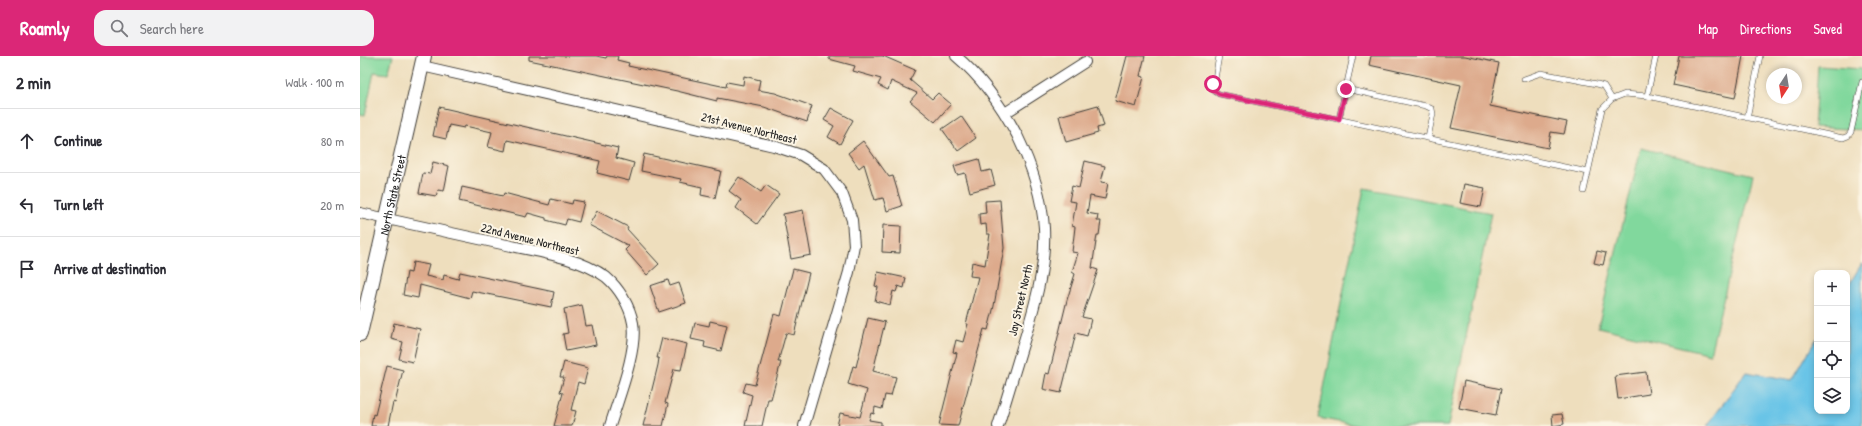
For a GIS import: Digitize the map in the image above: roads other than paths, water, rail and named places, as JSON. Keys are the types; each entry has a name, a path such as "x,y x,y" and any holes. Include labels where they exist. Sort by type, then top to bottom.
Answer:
{"street":[{"name":"Jay Street North","path":"956,56 985,85 1005,113 1031,168 1039,197 1044,227 1041,275 1035,303 998,426"},
{"name":"North State Street","path":"360,334 423,61"},
{"name":"21st Avenue Northeast","path":"423,61 774,146 801,155 824,169 842,193 852,220 854,245 849,272 804,426"},
{"path":"1005,113 1085,62"},
{"name":"22nd Avenue Northeast","path":"360,213 545,254 581,264 605,277 623,298 631,317 634,335 630,360 610,426"}],"lane":[{"path":"1219,56 1213,90 1219,94 1588,172"},
{"path":"1339,119 1353,56"},
{"path":"1647,96 1656,56"},
{"path":"1747,118 1760,56"},
{"path":"1524,79 1541,72 1597,84 1604,86 1612,99"},
{"path":"1584,190 1602,109 1612,99 1625,94 1647,96 1843,138 1848,136 1851,132 1862,82"},
{"path":"1346,89 1426,106 1432,109 1433,114 1428,138"}],"water":[{"path":"1862,263 1862,426 1707,426 1746,372 1792,380 1814,343 1814,414 1850,414 1850,283"}]}
